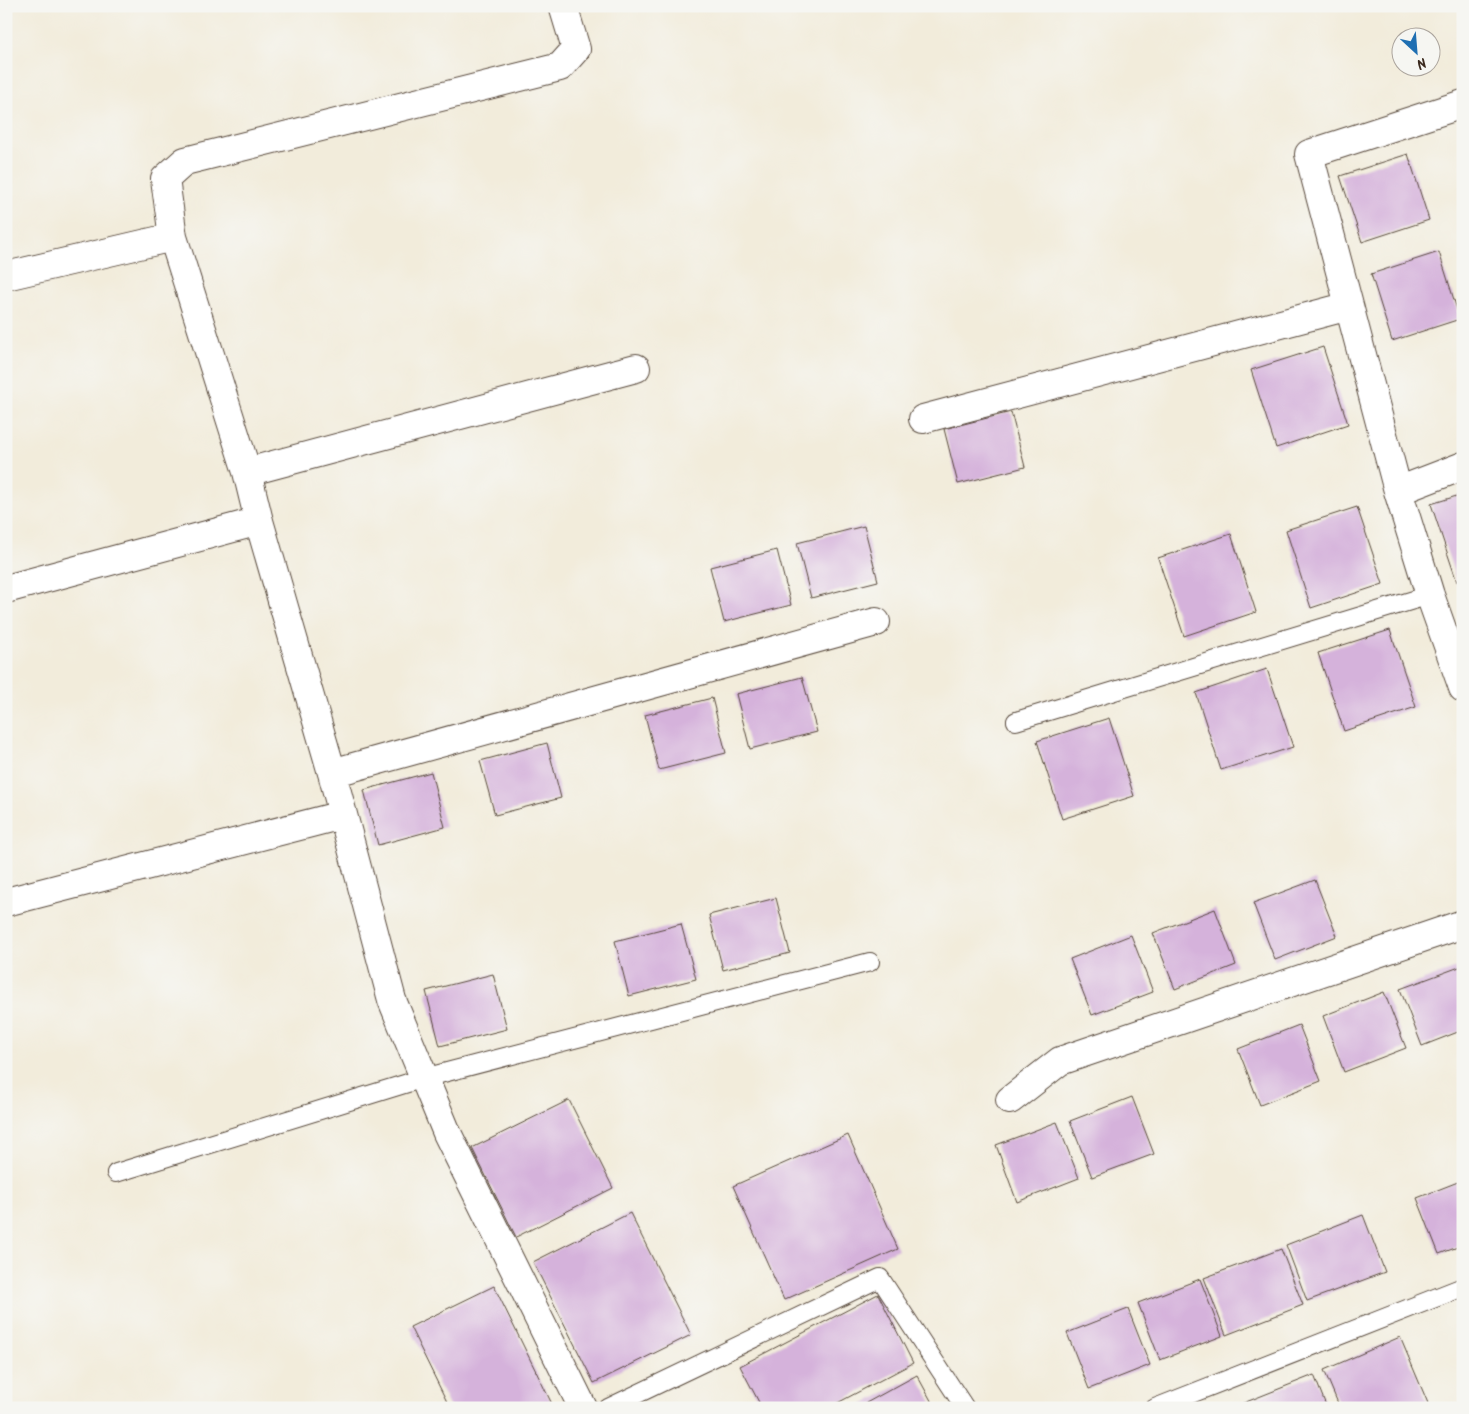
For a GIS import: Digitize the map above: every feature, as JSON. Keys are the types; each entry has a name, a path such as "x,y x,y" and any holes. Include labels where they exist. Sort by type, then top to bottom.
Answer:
{"street":[{"path":"563,6 576,49 560,67 185,161 165,179 173,237 247,472 259,521 332,774 392,1000 447,1133 583,1408"},
{"path":"1463,104 1309,154 1398,491 1430,595 1463,688"},
{"path":"6,276 173,237"},
{"path":"923,419 1349,306"},
{"path":"247,472 636,368"},
{"path":"1398,491 1463,466"},
{"path":"6,589 259,521"},
{"path":"332,774 876,622"},
{"path":"6,902 342,815"},
{"path":"1010,1100 1060,1061 1463,924"}],"lane":[{"path":"1016,721 1430,595"},
{"path":"116,1173 424,1078 870,962"},
{"path":"608,1408 880,1278 965,1408"},
{"path":"1154,1408 1463,1287"}],"building":[{"path":"1408,154 1429,220 1362,242 1340,176"},
{"path":"1439,252 1460,319 1392,341 1371,274"},
{"path":"1323,347 1348,424 1276,448 1251,370"},
{"path":"1011,412 1025,467 958,484 944,429"},
{"path":"1463,494 1463,580 1457,582 1431,504"},
{"path":"1357,507 1383,584 1311,608 1286,530"},
{"path":"864,526 878,581 811,598 797,543"},
{"path":"1231,534 1256,612 1184,636 1158,558"},
{"path":"777,550 791,605 724,622 710,567"},
{"path":"1390,630 1416,707 1344,731 1318,653"},
{"path":"1267,669 1293,747 1221,770 1196,693"},
{"path":"802,677 817,732 750,749 736,694"},
{"path":"712,698 726,753 659,770 645,715"},
{"path":"1109,718 1134,796 1062,819 1037,741"},
{"path":"547,743 561,798 495,815 480,761"},
{"path":"431,772 445,827 378,845 364,790"},
{"path":"1315,880 1337,936 1275,960 1253,903"},
{"path":"776,898 790,953 723,970 709,915"},
{"path":"1215,909 1236,965 1175,989 1153,933"},
{"path":"681,924 696,979 629,996 615,941"},
{"path":"1131,935 1153,992 1092,1015 1070,959"},
{"path":"1462,966 1463,1030 1422,1046 1400,989"},
{"path":"493,974 507,1029 440,1046 426,991"},
{"path":"1384,992 1406,1048 1344,1072 1323,1016"},
{"path":"1299,1025 1321,1081 1260,1105 1238,1049"},
{"path":"1132,1097 1154,1154 1092,1177 1070,1121"},
{"path":"569,1100 613,1188 516,1237 472,1148"},
{"path":"1057,1122 1079,1178 1017,1202 996,1145"},
{"path":"848,1135 898,1249 784,1300 733,1186"},
{"path":"1463,1180 1463,1245 1439,1254 1417,1198"},
{"path":"630,1213 691,1335 594,1383 533,1262"},
{"path":"1363,1215 1385,1272 1307,1301 1286,1245"},
{"path":"1281,1249 1303,1305 1226,1335 1204,1278"},
{"path":"1200,1279 1222,1336 1160,1360 1138,1303"},
{"path":"494,1286 552,1404 544,1408 450,1408 410,1327"},
{"path":"878,1294 913,1363 828,1408 762,1408 740,1366"},
{"path":"1128,1309 1150,1365 1089,1389 1067,1333"},
{"path":"1400,1337 1430,1408 1340,1408 1324,1370"},
{"path":"917,1375 935,1408 857,1408"},
{"path":"1314,1375 1327,1408 1243,1408 1241,1404"}]}
